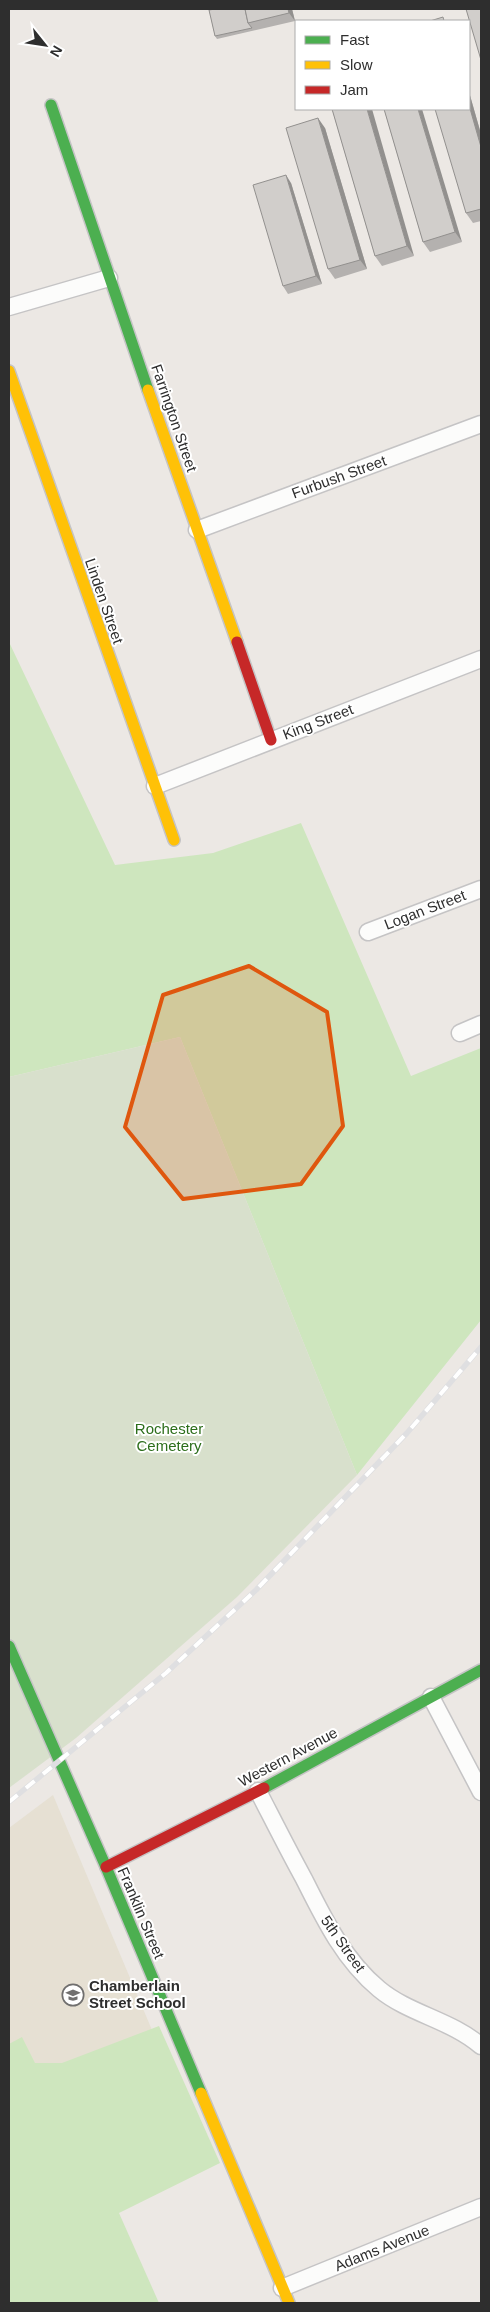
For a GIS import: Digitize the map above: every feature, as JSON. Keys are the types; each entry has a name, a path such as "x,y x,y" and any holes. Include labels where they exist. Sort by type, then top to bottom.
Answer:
{"street":[{"name":"Farrington Street","path":"51,105 109,278 271,740"},
{"path":"9,307 109,278"},
{"name":"Linden Street","path":"9,371 174,840"},
{"name":"Furbush Street","path":"197,530 481,424"},
{"name":"King Street","path":"155,786 481,659"},
{"name":"Logan Street","path":"368,932 481,889"},
{"path":"460,1033 481,1024"},
{"name":"Franklin Street","path":"9,1646 106,1867 289,2303"},
{"name":"Western Avenue","path":"106,1867 258,1791 481,1670"},
{"path":"431,1697 481,1792"},
{"name":"5th Street","path":"258,1791 319,1909 335,1937 360,1971 380,1990 396,2001 470,2036 481,2046"},
{"name":"Adams Avenue","path":"282,2288 481,2207"}],"highlighted area":[{"path":"249,966 327,1012 343,1126 301,1184 183,1199 125,1127 163,995"}],"shaded area":[{"name":"Chamberlain Street School","path":"53,1795 208,2163 103,2206 9,2303 9,1828"}],"green space":[{"path":"9,642 115,865 213,853 301,823 411,1076 481,1048 481,1320 357,1475 180,1037 9,1077"},
{"name":"Rochester Cemetery","path":"180,1037 357,1475 237,1597 76,1738 9,1788 9,1077"},
{"name":"Chamberlain Street School","path":"159,2026 220,2163 119,2213 159,2303 9,2303 9,2044 22,2037 35,2063 62,2063"}],"building":[{"path":"245,9 248,23 252,28 215,36 209,10"},
{"path":"245,9 288,9 289,13 248,23"},
{"path":"466,9 481,9 481,60 470,20"},
{"path":"443,17 444,20 433,20"},
{"path":"470,108 481,147 481,209 466,213 435,110"},
{"path":"332,110 367,110 407,246 375,256"},
{"path":"384,110 418,110 455,232 423,242"},
{"path":"318,118 360,260 328,269 286,128"},
{"path":"286,175 316,276 283,286 253,185"}],"railway":[{"path":"9,1802 166,1673 256,1590 407,1433 481,1347"}],"traffic: fast":[{"path":"51,105 148,390"},
{"path":"9,1646 106,1867 201,2093"},
{"path":"264,1788 481,1670"}],"traffic: slow":[{"path":"9,371 174,840"},
{"path":"148,390 237,642"},
{"path":"201,2093 289,2303"}],"traffic: jam":[{"path":"237,642 271,740"},
{"path":"106,1867 264,1788"}],"place":[{"name":"Chamberlain Street School","path":"73,1995"}]}
